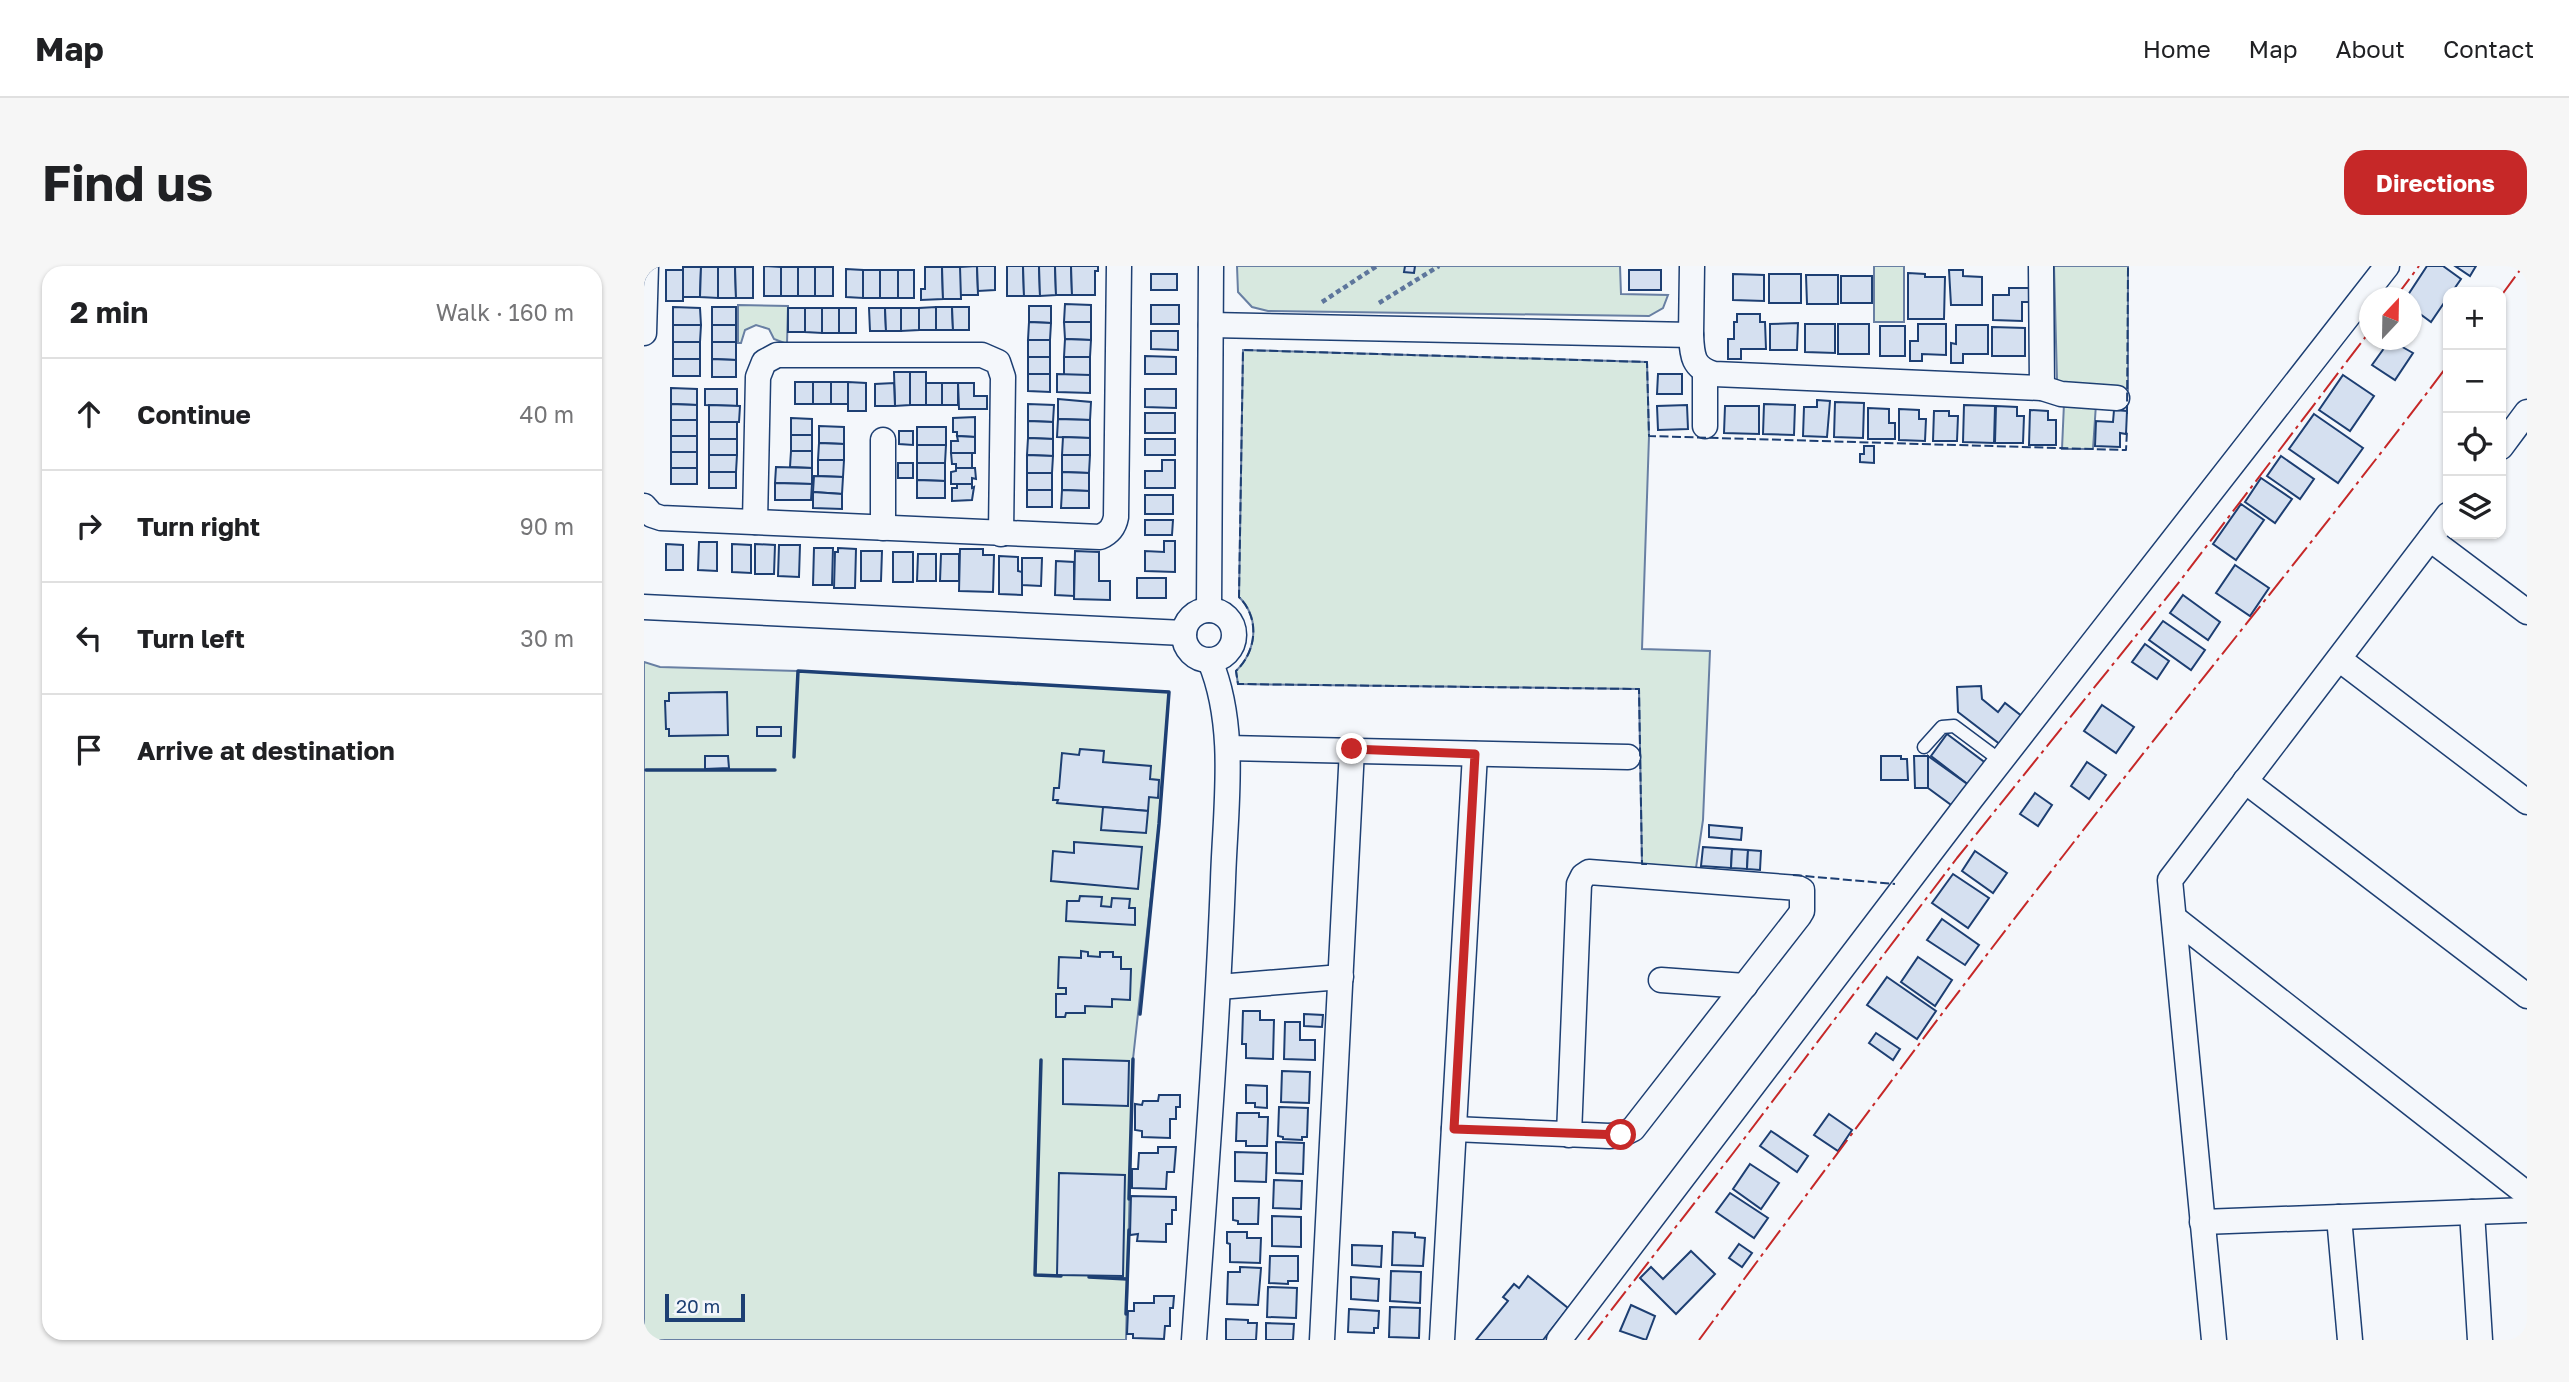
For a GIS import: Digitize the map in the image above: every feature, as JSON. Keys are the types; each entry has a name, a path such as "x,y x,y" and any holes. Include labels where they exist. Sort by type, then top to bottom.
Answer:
{"street":[{"path":"644,333 646,266"},
{"path":"644,506 652,515 661,518 1100,537 1112,530 1115,524 1119,266"},
{"path":"1209,610 1211,266"},
{"path":"1692,266 1693,359 1705,371 1724,375 2042,388 2061,394 2118,398"},
{"path":"2041,266 2042,388"},
{"path":"1559,1340 2001,761 2387,266"},
{"path":"1212,325 1691,335"},
{"path":"755,522 758,377 764,362 778,355 982,355 998,362 1003,377 1001,534"},
{"path":"1705,371 1705,426"},
{"path":"2506,440 2527,412"},
{"path":"883,440 883,528"},
{"path":"2214,1340 2170,880 2443,522"},
{"path":"2430,539 2527,612"},
{"path":"644,607 1184,633"},
{"path":"1209,610 1227,618 1234,637 1225,654 1210,660 1197,658 1189,652 1184,633 1192,617 1209,610"},
{"path":"2339,659 2527,802"},
{"path":"1194,1340 1219,987 1228,748 1221,697 1210,660"},
{"path":"1228,748 1628,757"},
{"path":"1322,1340 1352,749"},
{"path":"1443,1340 1475,754"},
{"path":"2245,781 2527,996"},
{"path":"1454,1129 1569,1135 1621,1135 1633,1129 1802,911 1803,892 1800,888 1589,872 1581,868 1569,1135"},
{"path":"2174,918 2527,1194"},
{"path":"1219,987 1341,976"},
{"path":"1661,980 1745,986"},
{"path":"2202,1222 2527,1210"},
{"path":"2472,1212 2480,1340"},
{"path":"2339,1217 2350,1340"}],"lane":[{"path":"1924,747 1942,727 1954,726 2001,761"}],"path":[{"path":"1315,305 1377,266"},
{"path":"1370,329 1372,309 1378,303 1439,266"}],"shaded area":[{"path":"1237,266 1620,266 1621,294 1668,295 1663,308 1649,316 1268,311 1252,307 1238,292"},
{"path":"1874,266 1904,266 1904,322 1874,322"},
{"path":"2054,266 2128,266 2128,390 2059,382 2057,379"},
{"path":"738,305 788,306 787,344 774,339 769,329 756,325 745,330 741,343 738,343"},
{"path":"1243,350 1647,362 1649,436 1642,649 1710,651 1703,820 1696,868 1642,864 1639,689 1238,684 1236,671 1248,654 1253,634 1250,614 1239,597"},
{"path":"2064,403 2096,404 2093,449 2062,449"},
{"path":"644,662 660,667 798,671 1169,692 1159,824 1133,1059 1126,1340 644,1340"}],"building":[{"path":"764,266 781,267 781,296 764,296"},
{"path":"977,266 978,295 960,295 960,267"},
{"path":"977,266 995,266 995,290 978,291"},
{"path":"1007,266 1023,266 1024,296 1007,296"},
{"path":"1023,266 1039,266 1040,296 1024,296"},
{"path":"1039,266 1055,266 1056,295 1040,296"},
{"path":"1055,266 1071,266 1072,295 1056,295"},
{"path":"1071,266 1098,266 1098,271 1095,271 1095,295 1072,295"},
{"path":"1405,266 1415,266 1414,273 1404,272"},
{"path":"2427,266 2443,266 2461,279 2455,287 2443,287 2443,304 2431,322 2422,315 2422,287 2413,287"},
{"path":"2455,266 2476,266 2470,276"},
{"path":"683,267 701,267 700,297 683,297"},
{"path":"701,267 718,267 718,298 700,297"},
{"path":"718,267 735,267 736,298 718,298"},
{"path":"735,267 753,267 753,298 736,298"},
{"path":"781,267 798,267 798,296 781,296"},
{"path":"798,267 815,267 815,296 798,296"},
{"path":"815,267 833,267 833,296 815,296"},
{"path":"925,267 942,267 943,299 921,300 921,289 925,289"},
{"path":"942,267 960,267 961,299 943,299"},
{"path":"846,269 863,270 863,298 846,297"},
{"path":"666,270 683,270 683,301 666,301"},
{"path":"863,270 880,270 880,298 863,298"},
{"path":"880,270 898,270 898,298 880,298"},
{"path":"898,270 914,270 914,298 898,298"},
{"path":"1629,270 1661,270 1661,290 1629,290"},
{"path":"1949,270 1963,270 1963,276 1982,277 1982,305 1951,305"},
{"path":"1908,273 1925,274 1925,277 1945,277 1944,319 1908,319"},
{"path":"1151,274 1177,274 1177,290 1151,290"},
{"path":"1733,274 1764,275 1764,301 1733,300"},
{"path":"1769,274 1801,274 1801,303 1769,303"},
{"path":"1806,275 1838,275 1838,304 1807,304"},
{"path":"1841,276 1872,276 1872,303 1841,303"},
{"path":"2009,288 2031,288 2031,302 2022,302 2022,321 1993,320 1993,295 2009,295"},
{"path":"1065,304 1091,305 1091,322 1064,322"},
{"path":"1151,305 1179,305 1179,324 1151,324"},
{"path":"1029,306 1051,306 1051,323 1029,322"},
{"path":"673,307 700,308 701,325 673,325"},
{"path":"712,307 736,307 736,325 712,325"},
{"path":"936,307 952,307 953,330 936,330"},
{"path":"936,307 936,330 919,330 919,308"},
{"path":"952,307 969,307 969,330 953,330"},
{"path":"788,308 805,308 805,332 788,332"},
{"path":"805,308 822,308 822,333 805,332"},
{"path":"822,308 839,308 839,333 822,333"},
{"path":"839,308 856,308 856,333 839,333"},
{"path":"869,308 885,308 886,331 870,331"},
{"path":"885,308 901,308 901,331 886,331"},
{"path":"901,308 919,308 919,330 901,331"},
{"path":"1737,314 1760,314 1760,322 1765,322 1766,349 1741,349 1741,359 1728,359 1728,339 1734,339"},
{"path":"1029,322 1051,323 1050,340 1028,340"},
{"path":"1064,322 1091,322 1091,340 1065,339"},
{"path":"1798,323 1797,350 1770,350 1770,324"},
{"path":"1805,324 1835,324 1835,353 1805,352"},
{"path":"1838,324 1869,324 1869,354 1838,354"},
{"path":"1918,324 1946,324 1946,355 1922,354 1922,361 1910,361 1910,341 1918,341"},
{"path":"673,325 701,325 700,342 673,342"},
{"path":"712,325 736,325 736,342 712,342"},
{"path":"1956,325 1988,325 1988,354 1963,354 1963,363 1951,363 1951,343 1956,344"},
{"path":"1880,326 1905,326 1905,356 1880,356"},
{"path":"1992,327 2025,328 2025,356 1992,356"},
{"path":"1151,331 1178,331 1178,350 1151,349"},
{"path":"1065,339 1091,340 1090,357 1064,357"},
{"path":"1028,340 1050,340 1050,357 1028,357"},
{"path":"673,342 700,342 700,359 673,359"},
{"path":"712,342 736,342 736,360 712,359"},
{"path":"2383,350 2408,350 2413,353 2395,380 2372,365"},
{"path":"1145,356 1176,357 1176,374 1145,374"},
{"path":"1028,357 1050,357 1050,374 1028,374"},
{"path":"1064,357 1090,357 1090,375 1064,375"},
{"path":"673,359 700,359 700,376 673,376"},
{"path":"712,359 736,360 736,377 712,377"},
{"path":"894,372 910,372 910,405 895,406"},
{"path":"910,372 926,372 926,405 910,405"},
{"path":"1028,374 1050,374 1050,392 1028,391"},
{"path":"1057,374 1090,375 1090,393 1057,392"},
{"path":"1658,374 1682,374 1682,394 1657,394"},
{"path":"2343,375 2374,396 2350,431 2319,410"},
{"path":"795,382 813,382 813,404 795,404"},
{"path":"813,382 831,382 831,404 813,404"},
{"path":"831,382 848,382 848,404 831,404"},
{"path":"848,382 866,383 866,411 848,411"},
{"path":"894,383 895,406 875,406 875,384"},
{"path":"926,383 942,383 942,405 926,405"},
{"path":"942,383 958,383 958,405 942,405"},
{"path":"958,383 974,383 974,396 987,396 987,409 959,409"},
{"path":"671,388 697,389 697,405 671,404"},
{"path":"705,389 737,389 737,406 705,405"},
{"path":"1145,389 1176,389 1176,408 1145,407"},
{"path":"1058,399 1091,402 1090,420 1058,419"},
{"path":"1817,400 1830,401 1827,437 1803,436 1804,407 1817,407"},
{"path":"1835,402 1864,403 1863,438 1834,437"},
{"path":"671,404 697,405 697,420 671,420"},
{"path":"1028,404 1054,405 1053,422 1028,421"},
{"path":"1764,404 1795,405 1794,435 1763,434"},
{"path":"709,405 740,406 739,422 709,422"},
{"path":"1687,405 1688,429 1658,430 1657,406"},
{"path":"1964,405 1995,406 1994,443 1963,442"},
{"path":"1725,406 1759,406 1759,434 1724,433"},
{"path":"1996,406 2017,407 2017,416 2024,416 2023,443 1995,443"},
{"path":"1868,408 1889,409 1889,423 1895,423 1895,439 1868,439"},
{"path":"1899,409 1919,410 1919,419 1926,419 1925,441 1899,440"},
{"path":"2030,410 2048,411 2048,420 2056,420 2056,445 2029,445"},
{"path":"2114,410 2127,411 2126,434 2120,433 2120,447 2095,446 2096,421 2113,422"},
{"path":"1934,411 1949,411 1949,416 1958,416 1957,441 1933,441"},
{"path":"1145,413 1175,413 1175,433 1145,433"},
{"path":"2314,414 2363,448 2338,483 2289,449"},
{"path":"975,417 975,437 957,436 957,432 953,432 953,418"},
{"path":"791,418 812,419 812,435 791,435"},
{"path":"1058,419 1090,420 1090,438 1057,437"},
{"path":"671,420 697,420 697,436 671,436"},
{"path":"1028,421 1053,422 1053,439 1028,438"},
{"path":"709,422 737,422 737,439 709,439"},
{"path":"819,426 844,427 844,444 819,443"},
{"path":"917,427 946,427 946,445 917,445"},
{"path":"899,431 913,431 913,445 899,444"},
{"path":"791,435 812,435 812,451 791,451"},
{"path":"671,436 697,436 697,452 671,452"},
{"path":"957,436 975,437 975,453 951,453 951,441 958,441"},
{"path":"1063,437 1090,438 1090,455 1062,455"},
{"path":"1028,438 1053,439 1053,456 1027,455"},
{"path":"709,439 737,439 737,455 709,455"},
{"path":"1145,439 1175,439 1175,455 1145,455"},
{"path":"819,443 844,444 844,460 818,460"},
{"path":"917,445 946,445 945,463 917,463"},
{"path":"1864,446 1874,446 1874,463 1860,462"},
{"path":"791,451 812,451 812,468 790,467"},
{"path":"671,452 697,452 697,468 671,468"},
{"path":"951,453 972,453 972,468 956,468 956,464 952,464"},
{"path":"709,455 737,455 736,472 709,472"},
{"path":"1027,455 1053,456 1052,473 1027,473"},
{"path":"1062,455 1090,455 1089,473 1062,472"},
{"path":"2281,456 2314,479 2300,499 2267,476"},
{"path":"818,460 844,460 843,477 818,476"},
{"path":"1162,460 1175,460 1175,488 1145,488 1145,471 1162,471"},
{"path":"898,463 913,463 913,478 898,478"},
{"path":"917,463 945,463 945,481 917,480"},
{"path":"776,467 812,468 812,484 775,483"},
{"path":"671,468 697,468 697,484 671,484"},
{"path":"956,468 975,468 976,479 972,478 972,484 951,484 951,472 956,471"},
{"path":"709,472 736,472 736,488 709,488"},
{"path":"1062,472 1089,473 1089,491 1062,490"},
{"path":"1027,473 1052,473 1052,490 1027,490"},
{"path":"814,476 843,477 842,494 813,492"},
{"path":"2261,478 2292,499 2275,523 2245,502"},
{"path":"917,480 945,481 945,498 917,498"},
{"path":"775,483 812,484 811,500 775,500"},
{"path":"957,484 972,484 972,500 952,501 952,488 957,488"},
{"path":"1027,490 1052,490 1052,507 1027,507"},
{"path":"1062,490 1089,491 1089,508 1061,508"},
{"path":"813,492 842,494 842,509 813,508"},
{"path":"1145,495 1173,495 1173,514 1145,514"},
{"path":"2241,504 2264,520 2236,560 2213,544"},
{"path":"1145,520 1173,520 1172,535 1145,535"},
{"path":"1164,541 1175,541 1175,572 1145,571 1145,551 1164,552"},
{"path":"699,542 717,542 717,571 698,570"},
{"path":"666,544 683,545 683,570 666,570"},
{"path":"732,544 751,545 751,573 732,572"},
{"path":"755,544 775,545 774,574 755,574"},
{"path":"779,545 800,545 799,577 778,576"},
{"path":"814,548 833,548 832,585 813,585"},
{"path":"838,548 856,549 855,588 834,588 835,552 838,552"},
{"path":"960,549 983,549 983,555 994,555 993,592 959,591"},
{"path":"861,551 882,551 881,581 861,581"},
{"path":"1075,551 1099,552 1099,581 1110,581 1110,600 1074,599"},
{"path":"893,552 913,552 913,582 893,582"},
{"path":"918,554 936,554 936,581 917,581"},
{"path":"941,554 959,554 959,581 940,581"},
{"path":"999,556 1018,557 1018,571 1022,572 1022,595 999,594"},
{"path":"1022,558 1042,558 1041,586 1022,585"},
{"path":"1056,561 1074,562 1074,596 1055,595"},
{"path":"2235,565 2269,588 2250,616 2216,593"},
{"path":"1137,578 1166,578 1166,598 1137,598"},
{"path":"2183,595 2220,622 2208,640 2170,613"},
{"path":"2163,621 2205,650 2191,670 2149,640"},
{"path":"2145,644 2169,661 2157,679 2132,662"},
{"path":"1981,686 1982,699 1998,712 2005,703 2023,717 2001,745 1958,712 1957,687"},
{"path":"727,692 728,735 669,736 669,729 666,729 665,701 669,701 669,693"},
{"path":"2102,705 2134,727 2116,753 2084,731"},
{"path":"757,727 781,727 781,736 757,736"},
{"path":"1947,734 1987,764 1970,786 1931,756"},
{"path":"1080,749 1104,751 1103,762 1151,766 1150,779 1159,780 1158,798 1149,797 1148,811 1057,803 1058,800 1053,800 1054,788 1059,788 1062,753 1079,755"},
{"path":"705,756 728,756 729,768 705,769"},
{"path":"1881,756 1901,756 1901,759 1907,759 1908,780 1881,780"},
{"path":"1914,756 1928,756 1928,788 1915,788"},
{"path":"1928,756 1970,786 1954,807 1928,788"},
{"path":"2087,762 2106,775 2089,799 2071,786"},
{"path":"2035,793 2052,805 2038,826 2020,814"},
{"path":"1103,807 1148,811 1146,833 1101,830"},
{"path":"1709,825 1742,828 1741,840 1709,837"},
{"path":"1074,842 1142,847 1138,889 1051,881 1053,851 1074,853"},
{"path":"1703,847 1732,849 1731,868 1701,866"},
{"path":"1732,849 1748,850 1747,869 1731,868"},
{"path":"1748,850 1761,851 1760,870 1747,869"},
{"path":"1975,851 2007,873 1993,893 1962,871"},
{"path":"1953,874 1989,898 1968,928 1932,903"},
{"path":"1080,896 1102,897 1101,906 1111,907 1112,898 1130,899 1129,908 1135,908 1135,925 1066,921 1067,901 1079,901"},
{"path":"1942,919 1979,945 1965,965 1927,940"},
{"path":"1081,951 1088,952 1088,956 1100,957 1100,952 1113,952 1113,957 1121,957 1121,969 1131,969 1130,1000 1112,999 1112,1007 1085,1006 1085,1013 1066,1013 1065,1017 1056,1017 1056,994 1066,994 1066,988 1058,988 1059,957 1081,958"},
{"path":"1918,957 1952,980 1935,1006 1901,982"},
{"path":"1887,977 1936,1011 1917,1039 1867,1005"},
{"path":"1243,1011 1260,1011 1260,1020 1274,1020 1273,1059 1246,1058 1246,1044 1242,1044"},
{"path":"1304,1014 1323,1015 1322,1027 1304,1026"},
{"path":"1285,1022 1300,1022 1300,1040 1315,1040 1315,1060 1284,1059"},
{"path":"1876,1033 1900,1049 1893,1060 1869,1043"},
{"path":"1063,1059 1129,1061 1128,1106 1063,1104"},
{"path":"1282,1071 1310,1072 1309,1103 1281,1102"},
{"path":"1246,1085 1267,1086 1267,1108 1246,1103"},
{"path":"1159,1095 1180,1095 1176,1119 1170,1119 1170,1138 1142,1137 1142,1131 1135,1130 1135,1104 1158,1101"},
{"path":"1279,1107 1308,1108 1307,1137 1302,1137 1302,1140 1283,1139 1278,1136"},
{"path":"1237,1113 1259,1113 1259,1117 1268,1117 1267,1146 1246,1146 1246,1141 1236,1141"},
{"path":"1829,1114 1852,1130 1838,1151 1814,1135"},
{"path":"1771,1131 1808,1156 1797,1172 1760,1146"},
{"path":"1276,1142 1304,1143 1303,1174 1276,1173"},
{"path":"1158,1147 1176,1147 1174,1172 1167,1172 1166,1189 1132,1188 1132,1169 1138,1169 1139,1153 1158,1153"},
{"path":"1235,1152 1267,1153 1266,1182 1235,1181"},
{"path":"1750,1164 1779,1183 1761,1209 1733,1189"},
{"path":"1059,1173 1125,1175 1123,1276 1057,1275"},
{"path":"1274,1180 1302,1181 1301,1209 1273,1208"},
{"path":"1730,1193 1768,1218 1754,1238 1716,1212"},
{"path":"1131,1196 1176,1197 1172,1224 1166,1224 1166,1242 1137,1241 1138,1234 1130,1235"},
{"path":"1233,1198 1259,1198 1258,1224 1238,1224 1238,1221 1233,1220"},
{"path":"1272,1216 1301,1217 1301,1247 1272,1246"},
{"path":"1227,1232 1247,1232 1247,1238 1261,1238 1260,1263 1230,1262"},
{"path":"1393,1232 1415,1233 1415,1237 1425,1238 1423,1266 1392,1265"},
{"path":"1739,1244 1752,1253 1742,1267 1729,1258"},
{"path":"1352,1245 1382,1246 1381,1267 1352,1265"},
{"path":"1691,1251 1715,1274 1676,1314 1640,1278 1651,1267 1663,1279"},
{"path":"1270,1256 1298,1256 1298,1281 1288,1281 1288,1284 1269,1283"},
{"path":"1240,1267 1261,1268 1258,1305 1227,1304 1228,1272 1240,1272"},
{"path":"1391,1271 1421,1272 1420,1303 1390,1301"},
{"path":"1528,1276 1568,1308 1543,1340 1476,1340 1508,1301 1503,1297 1514,1284 1519,1288"},
{"path":"1351,1277 1379,1279 1378,1301 1351,1299"},
{"path":"1268,1287 1297,1288 1296,1318 1267,1317"},
{"path":"1154,1296 1174,1296 1173,1308 1170,1308 1170,1326 1165,1326 1164,1339 1133,1338 1133,1334 1127,1334 1128,1311 1134,1311 1134,1303 1154,1303"},
{"path":"1631,1305 1655,1316 1646,1340 1620,1331"},
{"path":"1390,1307 1420,1308 1419,1338 1389,1337"},
{"path":"1349,1309 1379,1311 1378,1328 1374,1328 1374,1333 1348,1332"},
{"path":"1226,1319 1257,1323 1256,1340 1226,1340"},
{"path":"1266,1323 1294,1324 1293,1340 1266,1340"}],"fence":[{"path":"2127,414 2128,266"},
{"path":"1647,864 1642,864 1639,689 1238,684 1236,671 1248,654 1253,634 1250,615 1239,597 1243,350 1647,362 1649,436 2126,450 2127,431"},
{"path":"1793,875 1895,884"}],"wall":[{"path":"794,757 798,671 1169,692 1140,1014"},
{"path":"646,770 775,770"},
{"path":"1129,1199 1133,1059"},
{"path":"1041,1060 1035,1275 1061,1276"},
{"path":"1126,1314 1129,1230"},
{"path":"1089,1277 1127,1279"}],"power":[{"path":"2403,287 2419,266"},
{"path":"2506,289 2523,266"},
{"path":"1588,1340 1957,858 2180,581 2359,345"},
{"path":"1699,1340 2017,916 2443,372"}],"route":[{"path":"1352,749 1475,754 1454,1129 1621,1135"}]}
